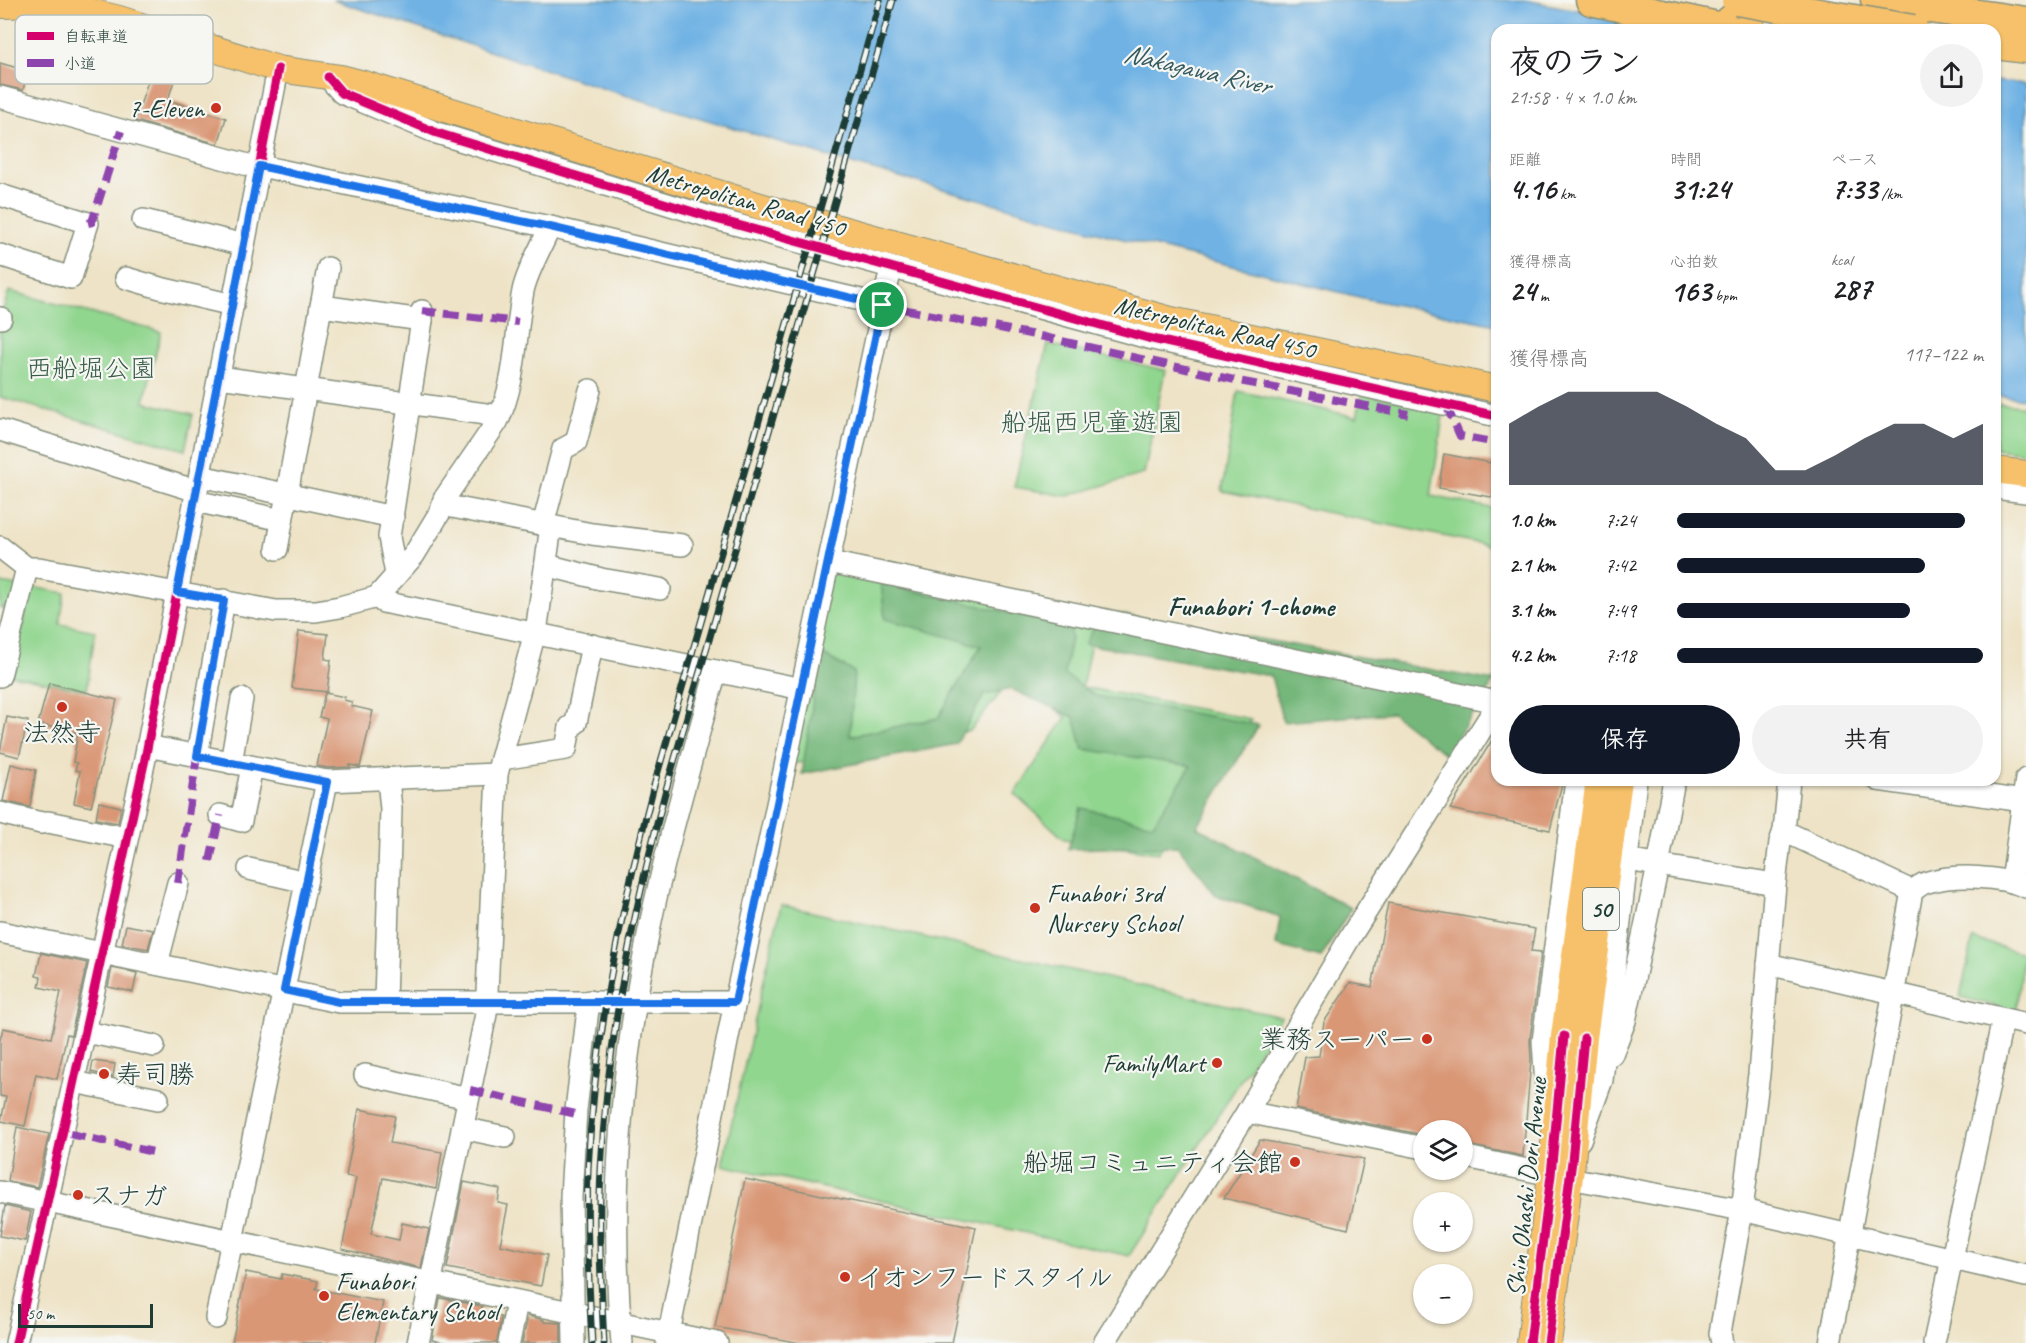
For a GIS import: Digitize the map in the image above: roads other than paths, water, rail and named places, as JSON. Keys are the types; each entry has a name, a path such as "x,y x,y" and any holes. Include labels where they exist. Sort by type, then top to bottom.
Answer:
{"highway":[{"path":"1591,0 1731,22 1753,0"},
{"path":"1737,0 1879,24"},
{"path":"1876,0 2026,22"},
{"path":"2001,45 2026,48"}],"main road":[{"name":"Metropolitan Road 450","path":"0,5 52,4 103,15"},
{"name":"Metropolitan Road 450","path":"213,49 278,69 364,84 772,210 1171,320 1491,388"},
{"path":"2001,471 2026,474"},
{"name":"Shin Ohashi Dori Avenue","path":"1548,1343 1561,1169 1598,786"},
{"name":"Shin Ohashi Dori Avenue","path":"1574,1037 1618,786"},
{"name":"Shin Ohashi Dori Avenue","path":"1530,1343 1561,1169"}],"street":[{"path":"16,1343 147,746 278,69"},
{"path":"328,77 342,93 437,133 716,219 1148,338 1491,415"},
{"path":"0,97 248,165 550,227 882,305"},
{"path":"0,195 88,223 71,278 0,255"},
{"path":"143,220 244,245"},
{"path":"0,547 27,568 276,610 316,611 376,597 414,555 440,512 444,499 500,416 510,379 523,287 550,227"},
{"path":"277,549 328,267"},
{"path":"667,1338 735,1002 891,268"},
{"path":"126,278 232,305"},
{"path":"321,306 422,316 389,537 396,574"},
{"path":"219,377 500,416"},
{"path":"418,1343 486,1001 499,766 534,633 546,566 547,526 563,449 576,442 590,390"},
{"path":"0,430 198,489 282,520"},
{"path":"198,489 287,495 393,518"},
{"path":"2001,489 2026,492"},
{"path":"442,505 642,542 682,545"},
{"path":"829,562 1491,709"},
{"path":"546,566 601,579 660,589"},
{"path":"0,676 27,568"},
{"path":"376,597 383,602 802,689"},
{"path":"197,756 224,600"},
{"path":"147,746 327,782 388,779 499,766 566,749 570,727 576,723 592,645"},
{"path":"621,1333 617,1208 622,1113 637,1001 662,872 716,671"},
{"path":"231,763 242,699"},
{"path":"1104,1343 1247,1112 1352,934 1491,716"},
{"path":"220,815 241,821 252,767"},
{"path":"385,1001 391,808 388,779"},
{"path":"1830,1343 1912,891 1927,882 1974,877 2019,884 2026,779"},
{"path":"216,1318 327,782"},
{"path":"1561,1169 1543,1041 1575,786"},
{"path":"1602,1080 1635,786"},
{"path":"1561,1169 1602,1080 1625,1021 1673,786"},
{"path":"1722,1343 1720,1333 1742,1210 1759,1074 1775,884 1788,786"},
{"path":"1919,786 2023,801"},
{"path":"0,813 41,823 48,822 127,838"},
{"path":"1784,831 1912,891"},
{"path":"1626,860 1775,884"},
{"path":"249,869 306,882"},
{"path":"157,964 178,883"},
{"path":"0,932 339,1002 735,1002"},
{"path":"1768,964 2026,1024"},
{"path":"574,1343 571,1197 573,1148 589,1001"},
{"path":"1934,1343 2003,1019"},
{"path":"86,1032 154,1046"},
{"path":"365,1075 468,1098"},
{"path":"74,1082 158,1099"},
{"path":"1247,1112 1413,1146"},
{"path":"462,1128 505,1137"},
{"path":"1473,1157 1561,1169 2026,1276"},
{"path":"0,1192 573,1313 621,1333 717,1343"},
{"path":"508,1343 517,1302"}],"water":[{"name":"Nakagawa River","path":"333,0 1525,0 1651,24 1491,24 1491,324 1363,298 1115,237 856,165 605,89"},
{"path":"2001,82 2026,84 2026,399 2001,396"}],"railway":[{"path":"592,1343 587,1213 591,1121 610,978 630,883 653,789 880,0"},
{"path":"604,1343 600,1213 604,1122 615,1027 642,886 665,793 893,0"}],"place":[{"name":"7-Eleven","path":"216,108"},
{"name":"法然寺","path":"62,707"},
{"name":"Funabori 3rd Nursery School","path":"1035,908"},
{"name":"業務スーパー","path":"1427,1039"},
{"name":"FamilyMart","path":"1217,1063"},
{"name":"寿司勝","path":"104,1074"},
{"name":"船堀コミュニティ会館","path":"1295,1162"},
{"name":"スナガ","path":"78,1195"},
{"name":"イオンフードスタイル","path":"845,1277"},
{"name":"Funabori Elementary School","path":"324,1296"}],"district":[{"name":"Funabori 1-chome","path":"1251,606"}],"park label":[{"name":"西船堀公園","path":"91,368"},
{"name":"船堀西児童遊園","path":"1092,422"}]}
